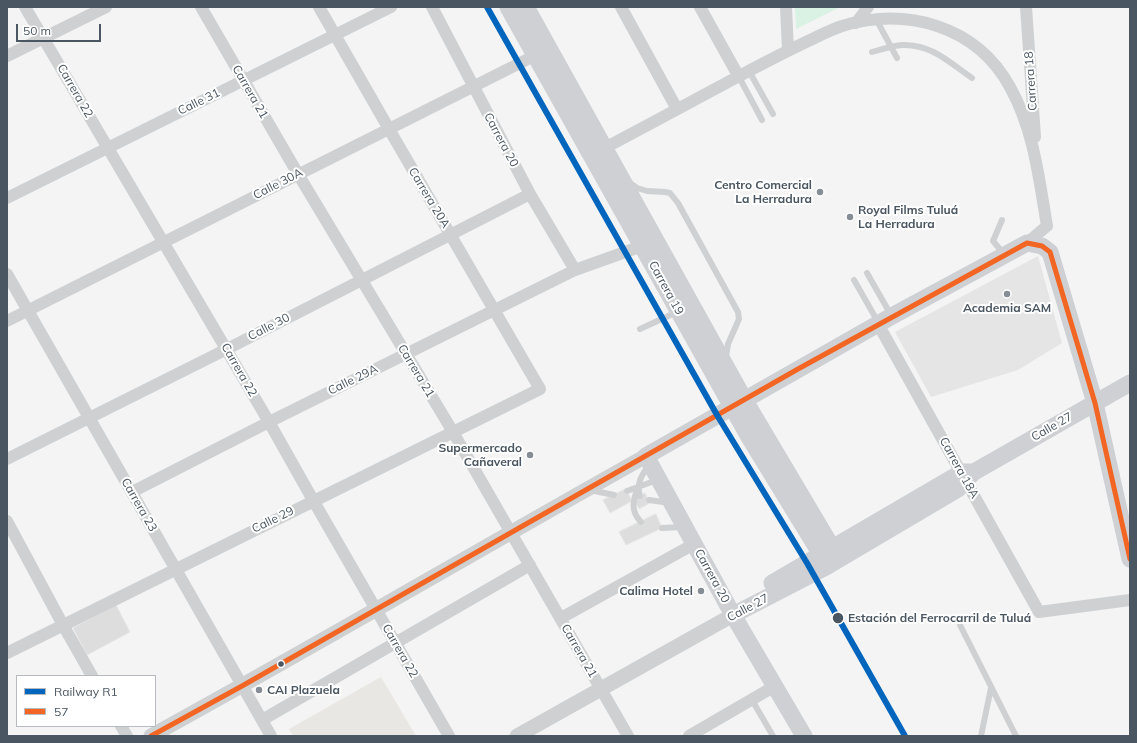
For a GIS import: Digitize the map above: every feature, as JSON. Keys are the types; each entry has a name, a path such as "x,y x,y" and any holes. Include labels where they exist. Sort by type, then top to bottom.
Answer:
{"main road":[{"name":"Carrera 19","path":"508,7 542,52 598,152 642,246 679,311 738,403"},
{"name":"Carrera 19","path":"526,7 542,52"},
{"name":"Carrera 19","path":"598,152 615,167 728,371 753,443 830,557"},
{"path":"648,460 738,403 885,320 1027,243 1042,246 1050,252 1095,403 1128,538 1130,559"},
{"name":"Calle 27","path":"731,611 958,489 967,475 1130,382"},
{"name":"Carrera 20","path":"648,460 731,611 804,736"}],"street":[{"name":"Carrera 22","path":"24,7 44,38 269,422 449,736"},
{"path":"7,56 106,7"},
{"name":"Carrera 21","path":"201,7 298,174 511,531 628,736"},
{"name":"Carrera 20A","path":"319,7 388,129 451,234 540,389"},
{"name":"Calle 31","path":"7,198 391,7"},
{"name":"Carrera 20","path":"432,7 472,87 530,194 575,270"},
{"path":"620,7 677,110"},
{"path":"700,7 744,74"},
{"path":"786,7 788,50"},
{"path":"856,23 868,7"},
{"name":"Carrera 18","path":"1026,7 1036,154"},
{"path":"598,152 788,50 831,31 856,23 876,19 925,22 960,36 975,46 1001,72 1010,87 1027,126 1036,154 1047,226 1027,243"},
{"name":"Calle 30A","path":"7,321 28,309 542,52"},
{"name":"Calle 30","path":"7,458 226,349 530,194"},
{"name":"Calle 29A","path":"132,492 269,422 575,270 642,246"},
{"name":"Carrera 23","path":"7,274 272,736"},
{"name":"Carrera 18A","path":"885,320 1039,612 1130,600"},
{"name":"Calle 29","path":"7,653 313,500 540,389"},
{"path":"151,736 242,686 511,531 586,490 648,460"},
{"path":"7,521 91,675"},
{"path":"561,618 694,544"},
{"path":"262,720 530,565"},
{"name":"Calle 27","path":"517,736 731,611"},
{"path":"689,736 775,686"},
{"path":"122,727 127,736"}],"lane":[{"path":"876,19 897,58"},
{"path":"872,52 901,45 917,46 936,52 972,78"},
{"path":"744,74 773,114"},
{"path":"744,74 762,120"},
{"path":"615,167 630,184 637,188 646,191 670,193 678,203 738,312 739,319 728,344 726,359 728,371"},
{"path":"1002,220 993,240 1005,255"},
{"path":"867,273 885,320"},
{"path":"854,280 885,320"},
{"path":"640,330 679,311"},
{"path":"641,522 634,513 633,504 648,460"},
{"path":"627,491 659,480"},
{"path":"638,487 640,496"},
{"path":"586,490 614,495"},
{"path":"649,500 672,504"},
{"path":"662,528 685,527"},
{"path":"960,625 1016,736"},
{"path":"981,736 991,688"},
{"path":"752,700 773,736"}],"shaded area":[{"name":"Academia SAM","path":"1038,256 1062,343 1018,370 931,397 895,332"},
{"path":"381,677 416,736 293,736 289,729"}],"green space":[{"path":"795,7 840,7 796,29"}],"building":[{"path":"626,489 632,501 610,513 603,500"},
{"path":"645,493 650,503 639,509 634,500"},
{"path":"656,514 662,528 626,545 619,532"},
{"path":"116,605 130,632 87,655 73,628"}],"rail line":[{"name":"R1","path":"487,7 717,415 807,563 905,736"}],"transit line":[{"name":"57","path":"151,736 242,686 798,369 1027,243 1042,246 1050,252 1095,403 1130,559"}],"place":[{"name":"Centro Comercial La Herradura","path":"820,192"},
{"name":"Royal Films Tuluá La Herradura","path":"850,217"},
{"name":"Academia SAM","path":"1007,294"},
{"name":"Supermercado Cañaveral","path":"530,455"},
{"name":"Calima Hotel","path":"701,591"},
{"name":"Estación del Ferrocarril de Tuluá","path":"838,618"},
{"name":"CAI Plazuela","path":"259,690"}]}
